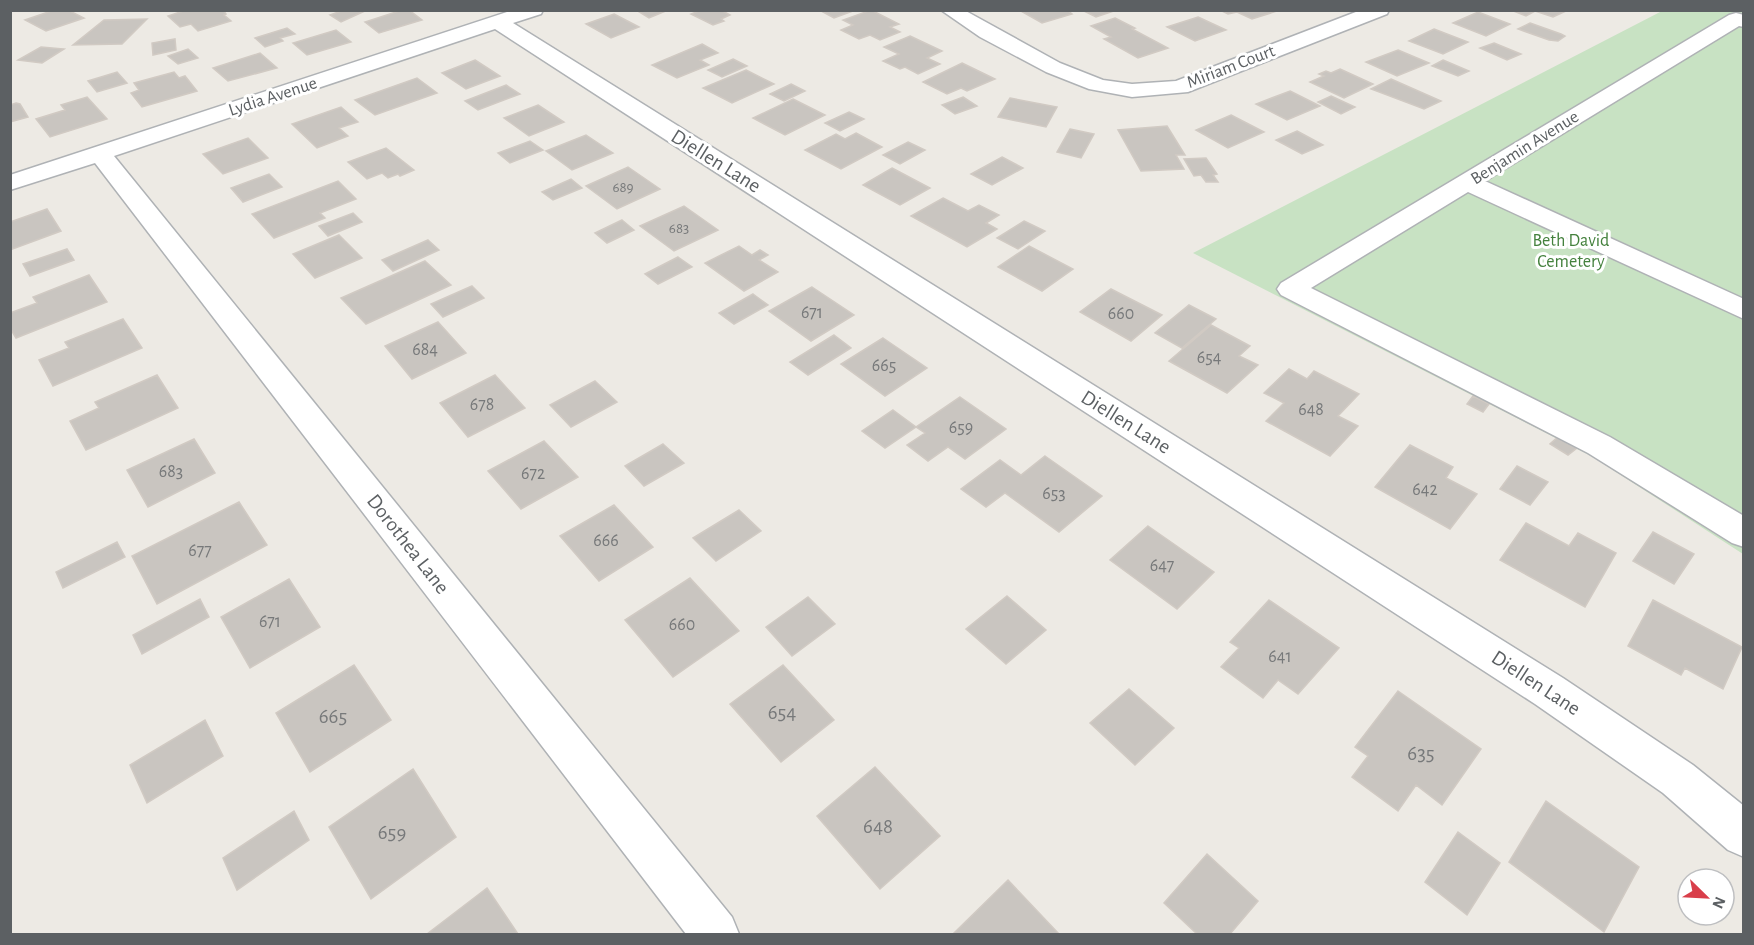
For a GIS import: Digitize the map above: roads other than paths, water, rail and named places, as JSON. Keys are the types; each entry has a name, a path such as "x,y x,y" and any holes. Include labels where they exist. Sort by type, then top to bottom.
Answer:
{"street":[{"name":"Lydia Avenue","path":"10,183 534,10"},
{"name":"Miriam Court","path":"950,10 980,29 1086,81 1116,89 1150,90 1180,87 1364,13"},
{"name":"Benjamin Avenue","path":"1740,20 1291,289 1599,445 1743,533"},
{"name":"Diellen Lane","path":"499,23 1549,691 1678,779 1743,835"},
{"name":"Dorothea Lane","path":"100,154 715,934"},
{"path":"1469,183 1743,310"}],"park label":[{"name":"Beth David Cemetery","path":"1571,251"}]}
